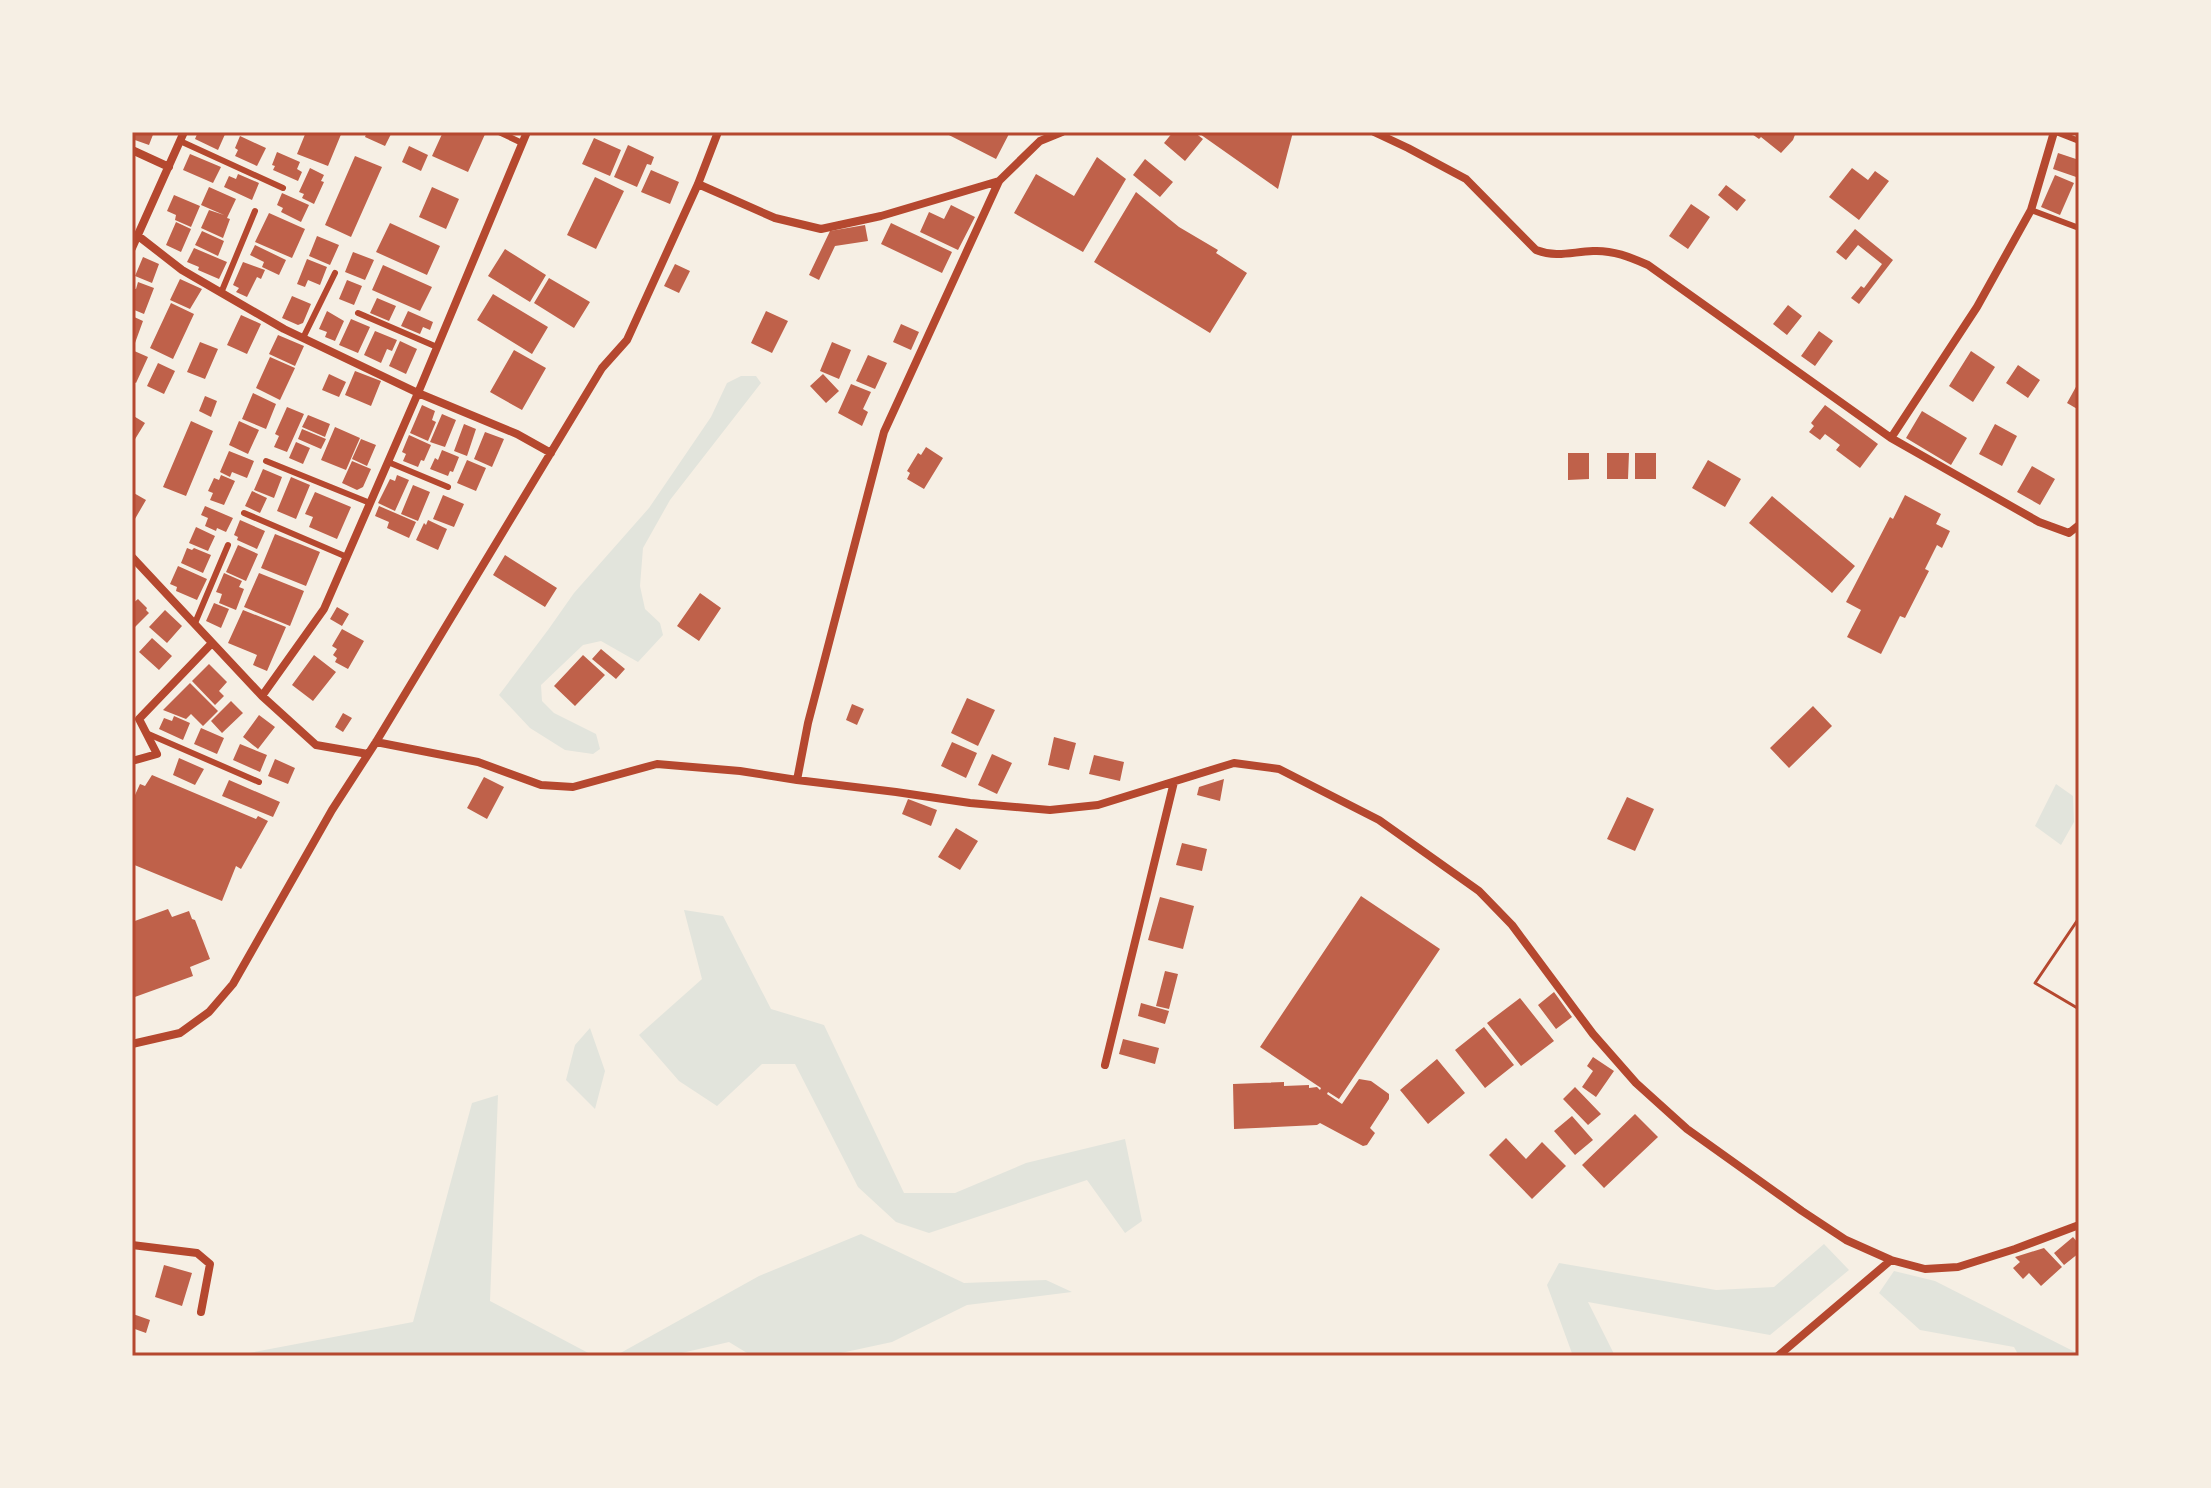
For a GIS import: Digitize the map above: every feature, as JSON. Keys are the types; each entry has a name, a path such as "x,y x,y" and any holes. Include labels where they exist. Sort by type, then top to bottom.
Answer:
{"street":[{"path":"262,696 324,609 527,132"},
{"path":"132,1044 180,1033 209,1012 233,984 332,810 602,368 627,340 698,184 718,132"},
{"path":"797,780 808,723 884,432 999,181 1040,141 1062,132"},
{"path":"1374,132 1466,179 1536,250 1551,256 1595,251 1624,254 1648,265 1891,438 2039,522 2069,533 2079,525"},
{"path":"1891,438 1977,307 2031,210 2055,132"},
{"path":"132,248 182,136"},
{"path":"132,150 169,167"},
{"path":"698,184 775,218 821,229 881,216 999,181"},
{"path":"137,235 182,270 303,338 418,393 517,434 551,453"},
{"path":"132,557 262,696 316,745 368,754"},
{"path":"132,761 157,754 139,719 212,643"},
{"path":"376,742 478,762 541,785 573,787 657,764 740,771 970,803 1050,810 1098,805 1234,763 1279,769 1379,820 1479,891 1512,925 1593,1034 1636,1083 1687,1129 1846,1240 1891,1260 1925,1269 1958,1267 2079,1225"},
{"path":"1105,1065 1174,782"},
{"path":"132,1245 197,1253 210,1264 201,1312"},
{"path":"1778,1356 1891,1260"}],"lane":[{"path":"499,132 522,143"},
{"path":"2055,132 2079,141"},
{"path":"182,136 283,188"},
{"path":"2031,210 2079,228"},
{"path":"221,293 255,211"},
{"path":"303,338 335,273"},
{"path":"358,313 437,347"},
{"path":"266,461 370,503"},
{"path":"388,462 448,487"},
{"path":"244,513 347,557"},
{"path":"195,623 228,545"},
{"path":"146,733 259,782"}],"path":[{"path":"2079,918 2035,983 2079,1009"}],"shaded area":[{"path":"741,376 756,376 761,383 670,500 643,548 640,586 645,609 660,623 663,635 638,662 601,641 583,645 541,685 542,701 554,713 596,734 600,749 593,754 565,750 530,728 499,695 574,593 649,508 711,417 727,383"},
{"path":"2056,784 2073,796 2074,822 2061,845 2035,826"},
{"path":"684,910 723,916 771,1009 824,1025 904,1193 955,1193 1026,1163 1125,1139 1142,1221 1125,1233 1087,1180 929,1233 896,1222 858,1187 795,1064 762,1064 717,1106 679,1081 639,1035 702,979"},
{"path":"590,1028 605,1071 595,1109 566,1080 575,1045"},
{"path":"498,1095 490,1301 594,1356 243,1356 413,1322 472,1103"},
{"path":"861,1234 964,1283 1046,1280 1072,1292 967,1305 892,1342 827,1356 752,1356 729,1342 669,1356 615,1356 759,1276"},
{"path":"1824,1244 1849,1270 1770,1335 1588,1302 1615,1356 1573,1356 1547,1285 1559,1263 1716,1290 1774,1287"},
{"path":"1894,1271 1935,1281 2079,1356 2019,1356 2014,1347 1920,1330 1879,1293"}],"building":[{"path":"132,132 154,132 149,145 132,139"},
{"path":"198,132 226,132 218,150 195,139"},
{"path":"306,132 342,132 328,166 297,154"},
{"path":"367,132 392,132 385,146 365,137"},
{"path":"443,132 486,132 468,172 432,156"},
{"path":"943,132 1010,132 996,159"},
{"path":"1173,132 1194,132 1203,139 1185,161 1164,143"},
{"path":"1197,132 1293,132 1278,189"},
{"path":"1749,132 1796,132 1781,153 1761,137 1759,139"},
{"path":"240,136 266,148 257,166 235,156"},
{"path":"594,138 621,150 610,176 582,164"},
{"path":"628,145 654,157 651,165 647,164 637,187 614,177"},
{"path":"409,146 428,155 421,171 402,162"},
{"path":"277,152 300,162 297,169 302,172 298,181 273,170"},
{"path":"2058,153 2079,160 2079,178 2053,169"},
{"path":"190,154 221,167 213,183 183,170"},
{"path":"355,156 382,167 351,237 325,225"},
{"path":"1097,157 1126,179 1083,252 1014,213 1036,174 1074,196"},
{"path":"1145,159 1173,182 1160,197 1133,175"},
{"path":"310,168 324,175 314,204 302,198 304,194 299,192"},
{"path":"1852,168 1868,180 1875,171 1889,181 1859,220 1829,197"},
{"path":"651,170 679,182 670,204 641,192"},
{"path":"238,174 259,183 252,200 224,187 229,176 236,179"},
{"path":"2055,175 2074,183 2060,215 2041,207"},
{"path":"595,177 624,191 596,249 567,235"},
{"path":"1726,185 1746,200 1737,211 1718,195"},
{"path":"209,187 236,199 227,218 230,219 223,238 201,228 209,210 224,215 201,205"},
{"path":"432,187 459,199 446,229 419,217"},
{"path":"1136,192 1179,227 1218,250 1216,253 1247,273 1210,333 1094,262"},
{"path":"282,193 309,205 301,222 281,212 283,208 277,205"},
{"path":"174,195 200,206 191,227 175,220 176,215 167,211"},
{"path":"1691,204 1710,217 1688,249 1669,236"},
{"path":"951,205 975,217 958,250 920,232 929,212 944,219"},
{"path":"269,213 305,229 292,258 255,242"},
{"path":"176,222 191,229 181,252 166,245"},
{"path":"390,223 440,246 427,275 376,252"},
{"path":"891,223 952,252 942,273 881,244"},
{"path":"865,225 868,241 835,246 819,280 809,275 830,231"},
{"path":"1855,229 1893,260 1859,304 1851,298 1861,286 1864,288 1882,264 1858,245 1846,260 1836,252"},
{"path":"202,231 224,241 218,256 195,245"},
{"path":"317,236 339,245 330,265 309,256"},
{"path":"255,245 286,260 279,275 262,267 264,262 250,255"},
{"path":"194,248 227,262 219,279 187,262"},
{"path":"505,249 546,275 530,302 488,276"},
{"path":"353,252 374,260 365,280 345,272"},
{"path":"143,257 159,264 152,283 135,276"},
{"path":"307,259 327,267 320,285 308,280 305,287 297,284"},
{"path":"243,262 265,270 261,279 257,277 247,297 236,292 239,288 233,285"},
{"path":"675,264 690,271 679,293 664,286"},
{"path":"383,265 432,287 420,311 372,290"},
{"path":"549,278 590,302 574,328 534,303"},
{"path":"180,279 202,289 190,309 170,300"},
{"path":"347,280 362,286 354,305 339,299"},
{"path":"138,282 154,288 144,314 132,309 132,288 136,289"},
{"path":"493,294 548,327 532,354 477,320"},
{"path":"292,296 311,304 303,323 298,325 282,318"},
{"path":"377,298 396,306 389,321 370,313"},
{"path":"171,303 194,314 173,359 150,348"},
{"path":"1788,305 1802,316 1787,335 1773,324"},
{"path":"327,311 344,321 335,341 325,337 327,332 319,329"},
{"path":"408,311 433,322 430,330 423,327 420,334 401,326"},
{"path":"766,311 788,321 772,353 751,343"},
{"path":"241,315 261,324 247,354 227,345"},
{"path":"132,316 143,321 135,343 132,342"},
{"path":"351,319 370,327 358,353 339,345"},
{"path":"901,324 919,332 911,350 893,342"},
{"path":"375,331 397,340 392,351 387,349 381,363 364,355"},
{"path":"1819,331 1833,341 1815,366 1801,356"},
{"path":"278,335 304,346 295,366 269,354"},
{"path":"400,341 417,349 406,374 389,366"},
{"path":"200,342 218,349 205,379 187,372"},
{"path":"832,342 851,350 839,379 820,371"},
{"path":"132,350 148,357 136,383 132,381"},
{"path":"514,350 546,368 522,410 490,392"},
{"path":"1971,351 1995,367 1973,402 1949,386"},
{"path":"868,355 887,363 875,389 856,381"},
{"path":"270,357 295,368 280,400 256,388"},
{"path":"158,363 175,371 164,394 147,386"},
{"path":"2018,365 2040,380 2028,398 2006,383"},
{"path":"355,371 381,381 371,406 345,395"},
{"path":"329,374 346,382 339,397 322,390"},
{"path":"823,374 839,391 826,403 810,386"},
{"path":"851,384 871,392 863,409 868,412 862,426 838,413"},
{"path":"2079,386 2079,410 2067,403"},
{"path":"253,393 276,404 266,429 242,419"},
{"path":"205,396 217,401 211,417 199,411"},
{"path":"422,405 435,411 432,420 436,422 428,441 410,433"},
{"path":"1825,405 1878,444 1860,468 1836,450 1840,445 1825,434 1820,440 1809,432 1814,426 1811,423"},
{"path":"287,407 304,414 287,452 274,447 279,436 275,434"},
{"path":"1922,411 1967,438 1951,465 1906,438"},
{"path":"442,414 456,420 445,447 430,442"},
{"path":"132,415 145,423 132,444"},
{"path":"308,415 330,424 325,437 302,427"},
{"path":"191,421 213,431 186,496 163,487"},
{"path":"239,421 259,430 248,454 229,445"},
{"path":"464,424 476,429 467,456 454,451"},
{"path":"1995,424 2017,436 2002,466 1979,454"},
{"path":"335,427 360,438 346,470 321,460"},
{"path":"302,429 326,439 321,449 298,439"},
{"path":"485,432 504,439 492,467 474,459"},
{"path":"409,435 431,445 418,467 403,461 406,454 402,452"},
{"path":"361,439 376,445 367,466 352,459"},
{"path":"296,442 310,448 303,464 289,458"},
{"path":"926,447 943,458 924,489 907,479 910,473 907,471 918,453 921,455"},
{"path":"442,450 459,457 448,476 430,469"},
{"path":"229,451 254,461 247,478 232,472 230,477 220,472"},
{"path":"1568,453 1589,453 1589,479 1568,480"},
{"path":"1607,453 1629,453 1628,479 1607,479"},
{"path":"1635,453 1656,453 1656,479 1635,479"},
{"path":"467,460 486,468 476,491 457,483"},
{"path":"1708,460 1741,479 1725,507 1692,488"},
{"path":"352,461 371,469 363,487 357,490 342,483"},
{"path":"2032,466 2055,479 2040,505 2017,492"},
{"path":"263,469 282,477 274,498 254,490"},
{"path":"221,475 235,481 224,505 210,500 213,493 208,491 214,478 219,480"},
{"path":"397,475 409,480 395,511 378,503 390,479 395,481"},
{"path":"291,477 310,485 296,519 277,511"},
{"path":"413,485 430,492 418,521 401,514"},
{"path":"252,491 267,498 260,513 245,506"},
{"path":"132,492 146,500 132,524"},
{"path":"315,492 351,507 337,539 309,527 313,517 305,514"},
{"path":"443,495 464,504 454,527 433,519"},
{"path":"1905,495 1941,514 1936,524 1950,531 1942,548 1937,545 1925,569 1929,571 1905,618 1900,616 1881,654 1847,637 1861,610 1846,602 1890,517 1893,519"},
{"path":"1772,496 1855,566 1832,593 1749,523"},
{"path":"205,506 233,518 226,532 205,526 208,518 201,515"},
{"path":"379,506 416,522 409,538 387,528 389,522 375,516"},
{"path":"240,520 265,531 257,549 237,540 238,537 234,535"},
{"path":"428,520 447,529 438,550 416,540"},
{"path":"196,527 215,536 208,551 189,543"},
{"path":"275,534 320,552 306,586 261,568"},
{"path":"238,545 258,554 246,581 226,572"},
{"path":"187,548 211,555 203,573 181,563"},
{"path":"505,555 557,588 545,607 493,575"},
{"path":"178,566 207,579 197,600 176,591 177,587 170,584"},
{"path":"224,573 242,581 239,587 244,589 236,610 219,603 222,594 216,592"},
{"path":"259,573 304,591 290,626 244,607"},
{"path":"700,593 721,608 699,641 677,626"},
{"path":"138,599 149,613 132,630 132,604"},
{"path":"214,603 229,609 221,628 206,621"},
{"path":"337,607 349,614 342,626 330,619"},
{"path":"165,610 182,626 167,643 149,627"},
{"path":"243,610 286,627 267,671 253,665 257,655 228,643"},
{"path":"342,629 364,641 348,669 335,662 337,658 333,655 337,649 332,646"},
{"path":"152,638 172,656 159,670 139,652"},
{"path":"601,649 625,669 616,679 592,659"},
{"path":"314,655 336,672 313,701 292,685"},
{"path":"583,655 605,675 575,706 554,686"},
{"path":"209,664 227,682 219,691 224,696 215,705 192,681"},
{"path":"190,683 218,711 203,726 191,714 186,719 163,710"},
{"path":"967,698 995,710 978,746 951,733"},
{"path":"231,701 243,713 222,733 211,721"},
{"path":"852,704 864,709 857,725 846,720"},
{"path":"1813,706 1832,726 1789,768 1770,748"},
{"path":"343,713 352,718 343,732 335,727"},
{"path":"259,715 275,727 258,749 243,737"},
{"path":"174,716 190,723 183,740 159,729 164,718 172,721"},
{"path":"201,728 224,738 217,754 194,744"},
{"path":"1054,737 1076,743 1069,770 1048,765"},
{"path":"952,742 977,753 966,778 941,766"},
{"path":"240,744 267,755 260,772 233,760"},
{"path":"992,754 1012,763 997,794 978,785"},
{"path":"1094,755 1124,762 1120,781 1089,774"},
{"path":"179,758 204,769 195,785 173,775"},
{"path":"275,759 295,768 288,784 268,776"},
{"path":"152,775 256,819 258,816 268,821 241,869 236,866 222,901 132,864 132,794 135,795 140,784 145,786"},
{"path":"484,777 504,787 487,819 467,808"},
{"path":"1224,779 1220,801 1197,795 1199,787"},
{"path":"229,780 280,802 273,817 222,796"},
{"path":"1627,797 1654,809 1635,851 1607,839"},
{"path":"908,799 937,810 931,826 902,814"},
{"path":"956,828 978,841 960,870 938,857"},
{"path":"1182,843 1207,849 1202,871 1176,865"},
{"path":"1361,896 1440,949 1339,1099 1327,1094 1342,1104 1359,1079 1371,1081 1389,1094 1389,1099 1370,1128 1375,1133 1363,1146 1320,1123 1234,1129 1233,1084 1284,1082 1284,1086 1309,1085 1309,1088 1317,1087 1320,1090 1321,1088 1260,1047"},
{"path":"1160,897 1194,906 1183,949 1148,940"},
{"path":"168,909 172,917 189,911 210,959 190,967 193,976 132,998 132,922"},
{"path":"1165,971 1178,974 1169,1009 1156,1006"},
{"path":"1554,992 1572,1017 1556,1029 1538,1005"},
{"path":"1520,998 1554,1041 1521,1066 1487,1023"},
{"path":"1141,1003 1169,1011 1165,1024 1138,1016"},
{"path":"1484,1027 1514,1065 1485,1088 1455,1050"},
{"path":"1123,1039 1159,1048 1155,1064 1119,1054"},
{"path":"1593,1057 1614,1071 1596,1097 1582,1087 1593,1071 1587,1066"},
{"path":"1437,1059 1465,1093 1428,1124 1400,1090"},
{"path":"1575,1087 1601,1114 1588,1125 1563,1099"},
{"path":"1635,1114 1658,1137 1604,1188 1582,1165"},
{"path":"1572,1116 1593,1140 1575,1155 1554,1131"},
{"path":"1506,1138 1526,1159 1542,1142 1566,1166 1532,1199 1489,1155"},
{"path":"2073,1237 2079,1244 2079,1253 2064,1265 2054,1253"},
{"path":"2044,1248 2062,1267 2041,1286 2029,1273 2023,1279 2013,1268 2020,1262 2015,1257"},
{"path":"164,1265 192,1273 182,1306 155,1297"},
{"path":"132,1305 135,1307 133,1314 150,1320 146,1333 132,1328"}]}
